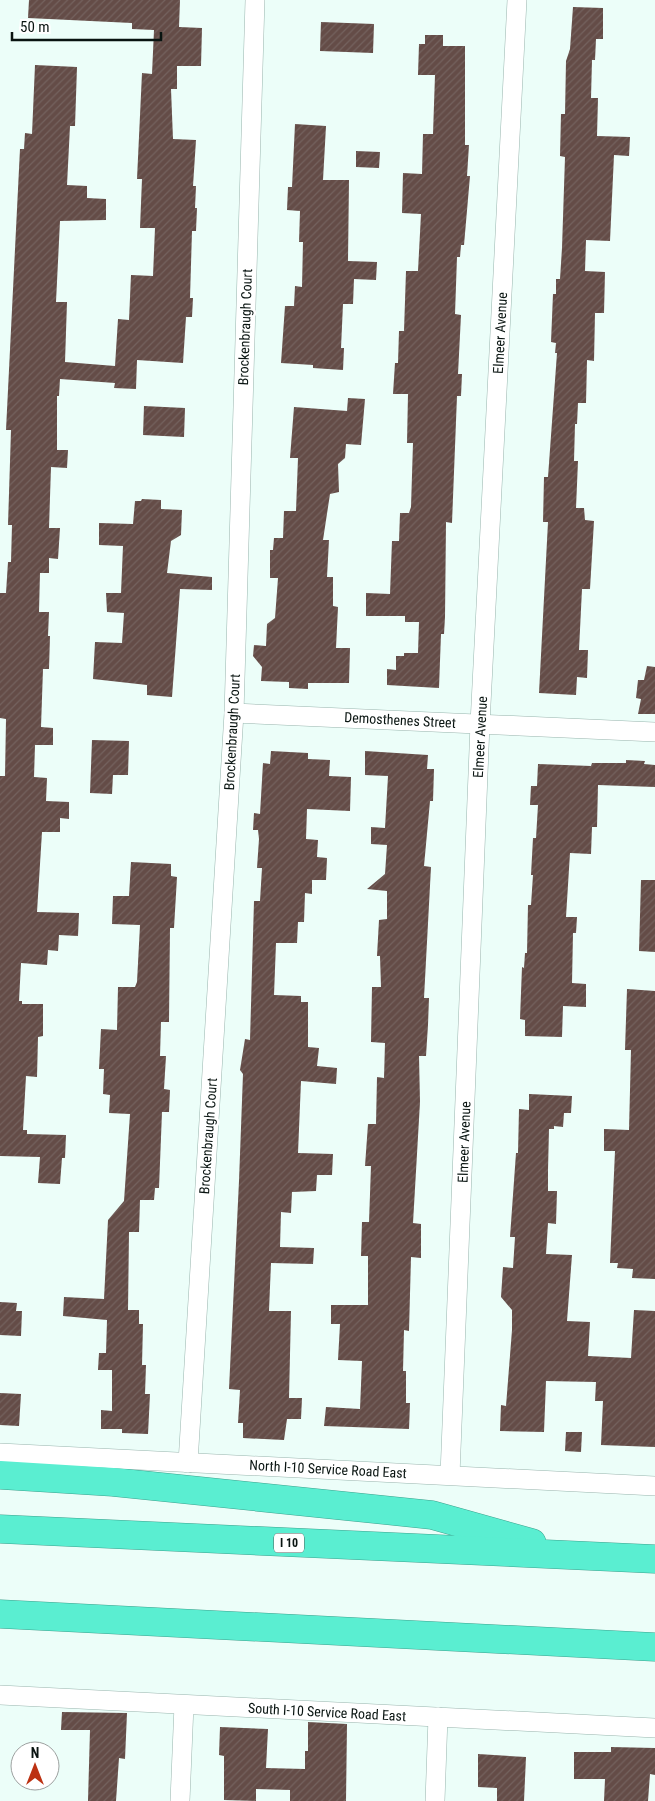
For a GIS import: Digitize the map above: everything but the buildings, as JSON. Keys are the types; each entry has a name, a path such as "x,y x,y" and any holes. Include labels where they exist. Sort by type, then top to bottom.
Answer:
{"highway":[{"path":"0,1475 123,1483 432,1515 577,1556"},
{"name":"I 10","path":"0,1529 655,1559"},
{"path":"0,1614 655,1647"},
{"path":"0,1619 68,1617"}],"street":[{"name":"Brockenbraugh Court","path":"188,1463 234,713 254,0"},
{"name":"Elmeer Avenue","path":"450,1475 480,724 518,0"},
{"name":"Demosthenes Street","path":"234,713 655,732"},
{"name":"North I-10 Service Road East","path":"0,1453 655,1486"},
{"name":"South I-10 Service Road East","path":"0,1695 655,1728"},
{"path":"180,1801 184,1704"},
{"path":"435,1801 438,1717"}]}
